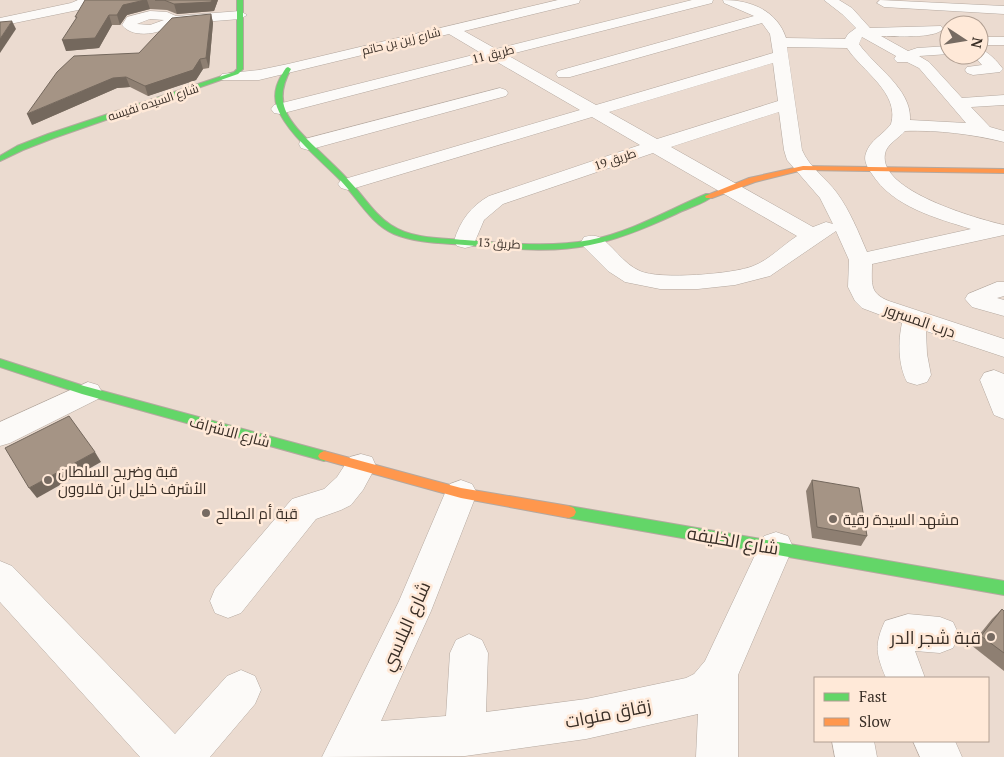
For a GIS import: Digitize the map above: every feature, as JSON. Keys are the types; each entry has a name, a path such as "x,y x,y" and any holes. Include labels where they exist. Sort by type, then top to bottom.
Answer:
{"street":[{"path":"0,22 73,7 80,5 85,0"},
{"path":"145,44 154,0"},
{"path":"228,77 240,69 240,0"},
{"name":"شارع زين بن حاتم","path":"228,77 259,75 288,69 574,0"},
{"name":"طريق 11","path":"280,109 707,0"},
{"path":"729,0 766,17"},
{"path":"830,0 847,11 862,25 864,29 857,38"},
{"path":"988,0 1004,10"},
{"path":"884,3 1004,20"},
{"path":"348,184 594,111 780,49 936,29 922,9"},
{"path":"922,9 1004,10"},
{"path":"149,22 166,25 171,21 240,15"},
{"path":"564,74 766,17"},
{"name":"درب المسرور","path":"766,17 774,25 780,49 793,150 803,168 828,195 837,209 860,260 860,287 864,296 871,303 880,307 1004,348"},
{"path":"450,29 813,236"},
{"path":"989,36 1003,44"},
{"path":"857,38 924,65 983,131"},
{"path":"857,38 867,63 897,100 902,112 900,126 875,152 874,160 884,179 912,199 1000,229"},
{"path":"989,42 1003,44"},
{"path":"989,49 1003,44"},
{"path":"867,63 884,63 908,57 918,52 939,51"},
{"path":"941,84 968,80 996,69 989,62"},
{"path":"280,109 276,92 277,84 288,69"},
{"name":"شارع السيده نفيسه","path":"0,159 20,148 51,136 228,77"},
{"path":"308,144 500,93"},
{"path":"958,102 1004,100"},
{"name":"طريق 19","path":"465,241 471,223 477,214 484,206 496,200 654,146 787,104"},
{"name":"طريق 13","path":"280,109 308,144 348,184 379,220 393,230 413,236 465,241 562,246 592,242 608,238 729,188 779,171 803,168 1004,172"},
{"path":"900,126 939,126 983,131 1004,137"},
{"path":"592,242 625,272 634,277 656,281 713,281 748,276 762,271 813,236 843,224"},
{"path":"860,260 1000,229"},
{"path":"915,319 912,335 917,375"},
{"name":"شارع الاشراف","path":"0,363 88,392 461,493"},
{"path":"991,379 1004,408"},
{"path":"0,436 88,392"},
{"path":"228,601 304,509 338,497 361,466"},
{"name":"شارع الخليفه","path":"461,493 1004,588"},
{"name":"شارع البلاسي","path":"347,751 413,611 461,493"},
{"name":"زقاق منوات","path":"347,751 586,719 692,696 708,688 720,675 776,547"},
{"path":"0,577 168,757"},
{"path":"906,677 896,657 895,644 898,634 908,632 940,635"},
{"path":"465,735 469,653"},
{"path":"717,757 720,675"},
{"path":"183,757 240,690"},
{"path":"853,742 856,757"},
{"path":"934,742 941,757"}],"building":[{"path":"85,0 145,0 123,5 117,15 109,15 95,38 62,40 77,17 75,17"},
{"path":"164,0 212,0 211,2 174,4"},
{"path":"211,14 206,58 200,59 193,70 145,86 126,77 113,78 27,114 57,72 74,56 139,53 172,18"},
{"path":"12,21 0,39 0,22"},
{"name":"قبة وضريح السلطان الأشرف خليل ابن قلاوون","path":"69,416 95,452 29,488 5,448"},
{"name":"مشهد السيدة رقية","path":"812,480 859,488 867,536 817,527"},
{"path":"1002,609 1004,611 1004,653 981,636"}],"traffic: fast":[{"path":"0,159 20,148 51,136 236,73 240,69 240,0"},
{"path":"288,69 278,90 278,99 280,107 290,124 377,218 389,228 405,235 433,240 508,246 558,247 574,245 619,235 709,196"},
{"path":"0,363 82,390 324,456"},
{"path":"569,512 1004,588"}],"traffic: slow":[{"path":"709,196 752,180 803,168 1004,171"},
{"path":"324,456 461,493 569,512"}],"place":[{"name":"قبة وضريح السلطان الأشرف خليل ابن قلاوون","path":"48,480"},
{"name":"قبة أم الصالح","path":"206,513"},
{"name":"مشهد السيدة رقية","path":"833,519"},
{"name":"قبة شجر الدر","path":"991,637"}]}
